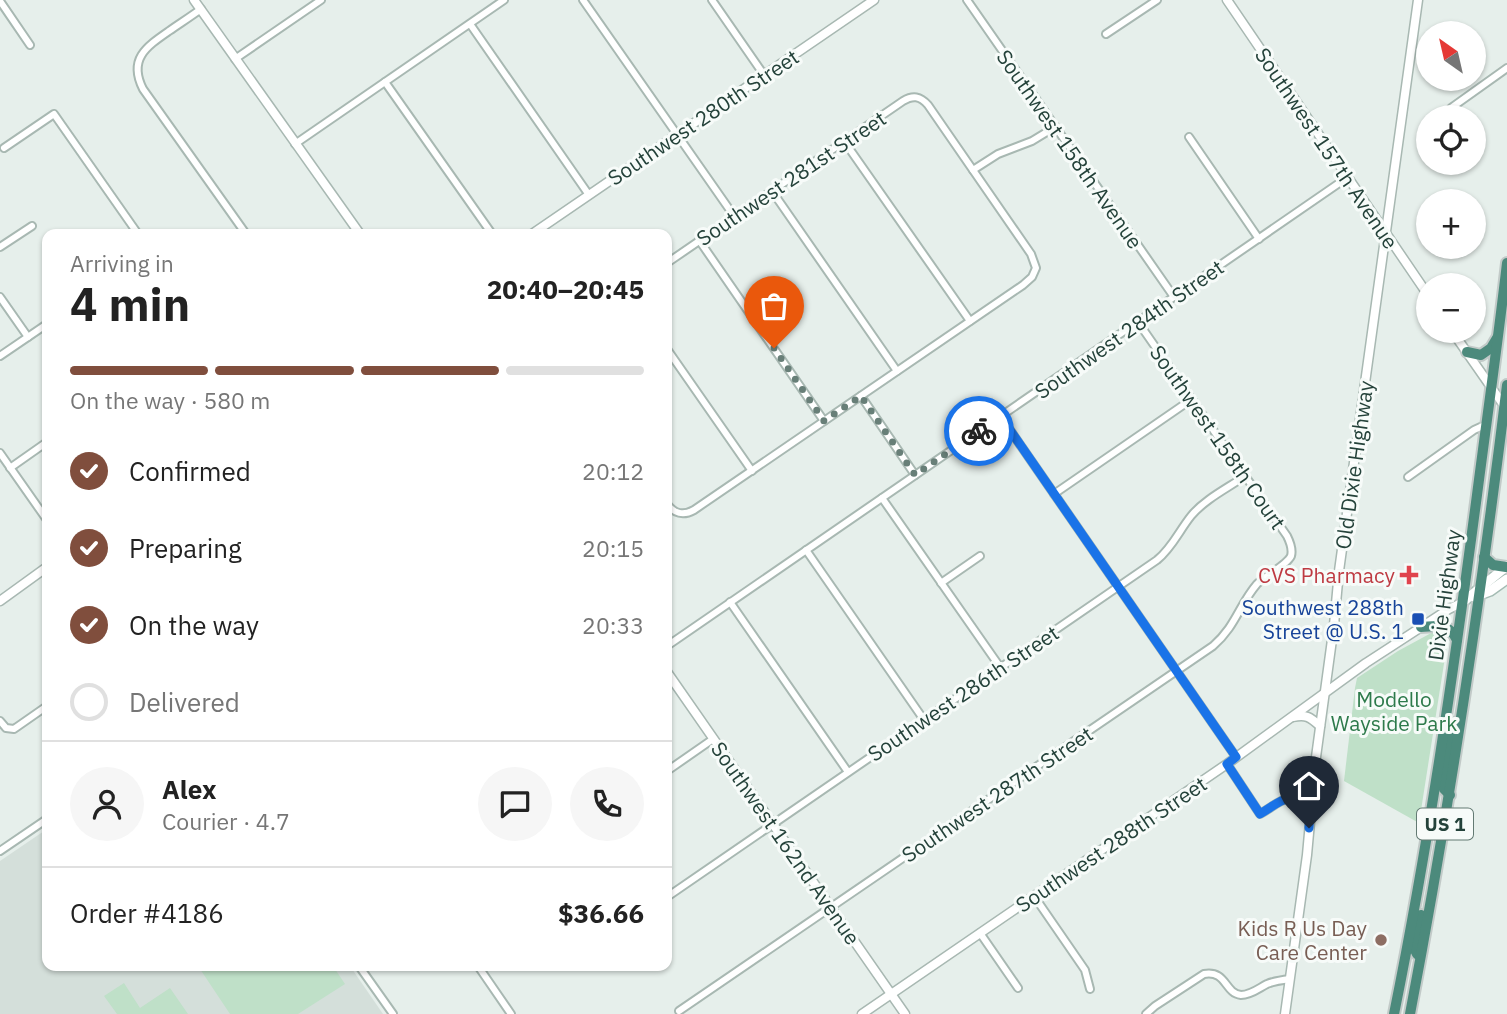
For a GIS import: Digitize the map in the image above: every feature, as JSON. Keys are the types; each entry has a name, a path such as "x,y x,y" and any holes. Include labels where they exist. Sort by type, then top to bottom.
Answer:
{"highway":[{"name":"Dixie Highway","path":"1394,1014 1423,863 1447,712 1507,263"},
{"path":"1467,352 1476,355 1486,352 1498,335"},
{"name":"Dixie Highway","path":"1410,1014 1450,795 1506,408 1507,385"},
{"path":"1484,557 1493,565 1506,570"},
{"path":"1421,627 1446,627 1457,640"},
{"path":"1447,712 1452,739 1443,784 1450,795"},
{"path":"1421,957 1415,950 1424,893 1423,863"},
{"path":"1403,970 1409,983 1403,1014"}],"main road":[{"name":"Southwest 288th Street","path":"1463,601 1506,570"}],"street":[{"path":"194,0 356,229"},
{"path":"235,59 321,0"},
{"path":"295,144 504,0"},
{"path":"583,0 734,216"},
{"path":"712,0 764,75"},
{"name":"Southwest 280th Street","path":"539,229 874,0"},
{"name":"Southwest 158th Avenue","path":"967,0 1174,297"},
{"path":"1106,34 1157,0"},
{"name":"Southwest 157th Avenue","path":"1227,0 1416,277"},
{"name":"Old Dixie Highway","path":"1285,1014 1307,855 1339,571 1418,0"},
{"path":"0,1 30,45"},
{"path":"201,9 147,47 137,68 139,79 143,89 242,229"},
{"path":"470,24 589,195"},
{"path":"1454,105 1507,68"},
{"path":"385,82 488,229"},
{"name":"Southwest 281st Street","path":"672,259 906,99 922,99 973,170"},
{"path":"4,148 54,114 134,229"},
{"path":"672,509 678,514 694,510 1028,281 1036,268 1031,254 973,170 998,154 1032,141 1055,127"},
{"path":"1189,137 1259,239"},
{"path":"844,141 970,321"},
{"name":"Southwest 284th Street","path":"672,643 1348,177"},
{"path":"772,191 897,371"},
{"path":"0,247 32,226"},
{"path":"699,240 824,421"},
{"path":"0,297 28,337"},
{"name":"Southwest 158th Court","path":"1138,322 1287,536 1292,553"},
{"path":"0,356 42,327"},
{"path":"1461,343 1506,408"},
{"path":"672,356 752,471"},
{"path":"861,396 915,475"},
{"path":"1054,494 1192,399"},
{"path":"1001,417 1236,757"},
{"path":"1408,477 1474,430 1487,424"},
{"path":"10,468 42,446"},
{"path":"0,453 42,513"},
{"name":"Southwest 286th Street","path":"672,894 1165,554 1192,515 1245,476"},
{"path":"882,498 1000,667"},
{"path":"806,550 924,720"},
{"name":"Southwest 287th Street","path":"679,1011 1220,640 1233,625 1255,587 1288,561 1292,553"},
{"path":"942,583 980,556"},
{"path":"0,601 42,571"},
{"name":"Southwest 288th Street","path":"862,1014 1227,764 1325,691 1463,601"},
{"path":"730,602 848,772"},
{"name":"Southwest 162nd Avenue","path":"672,679 905,1014"},
{"path":"0,721 9,730 42,710"},
{"path":"1290,717 1303,714 1320,726"},
{"path":"672,768 713,739"},
{"path":"1227,764 1260,814 1288,797 1311,801"},
{"path":"0,851 42,822"},
{"path":"1034,896 1085,970 1090,989"},
{"path":"980,933 1018,988"},
{"path":"363,971 393,1014"},
{"path":"481,971 511,1014"},
{"path":"1146,1014 1204,974 1219,975 1232,991 1240,995 1290,979"}],"shaded area":[{"path":"42,832 42,971 353,971 383,1014 0,1014 0,861"}],"green space":[{"name":"Modello Wayside Park","path":"1443,631 1448,638 1419,823 1344,781 1355,688 1357,678 1398,651 1433,632"},
{"path":"201,971 336,971 345,984 298,1014 230,1014"},
{"path":"124,983 140,1008 170,988 188,1014 117,1014 104,996"}],"way so far":[{"path":"774,348 824,421 861,396 915,475 979,431"}],"place":[{"name":"CVS Pharmacy","path":"1409,575"},
{"name":"Southwest 288th Street @ U.S. 1","path":"1418,619"},
{"name":"Kids R Us Day Care Center","path":"1381,940"}],"route":[{"path":"979,431 1001,417 1236,757 1227,764 1260,814 1288,797 1298,797 1311,801 1309,828"}]}
